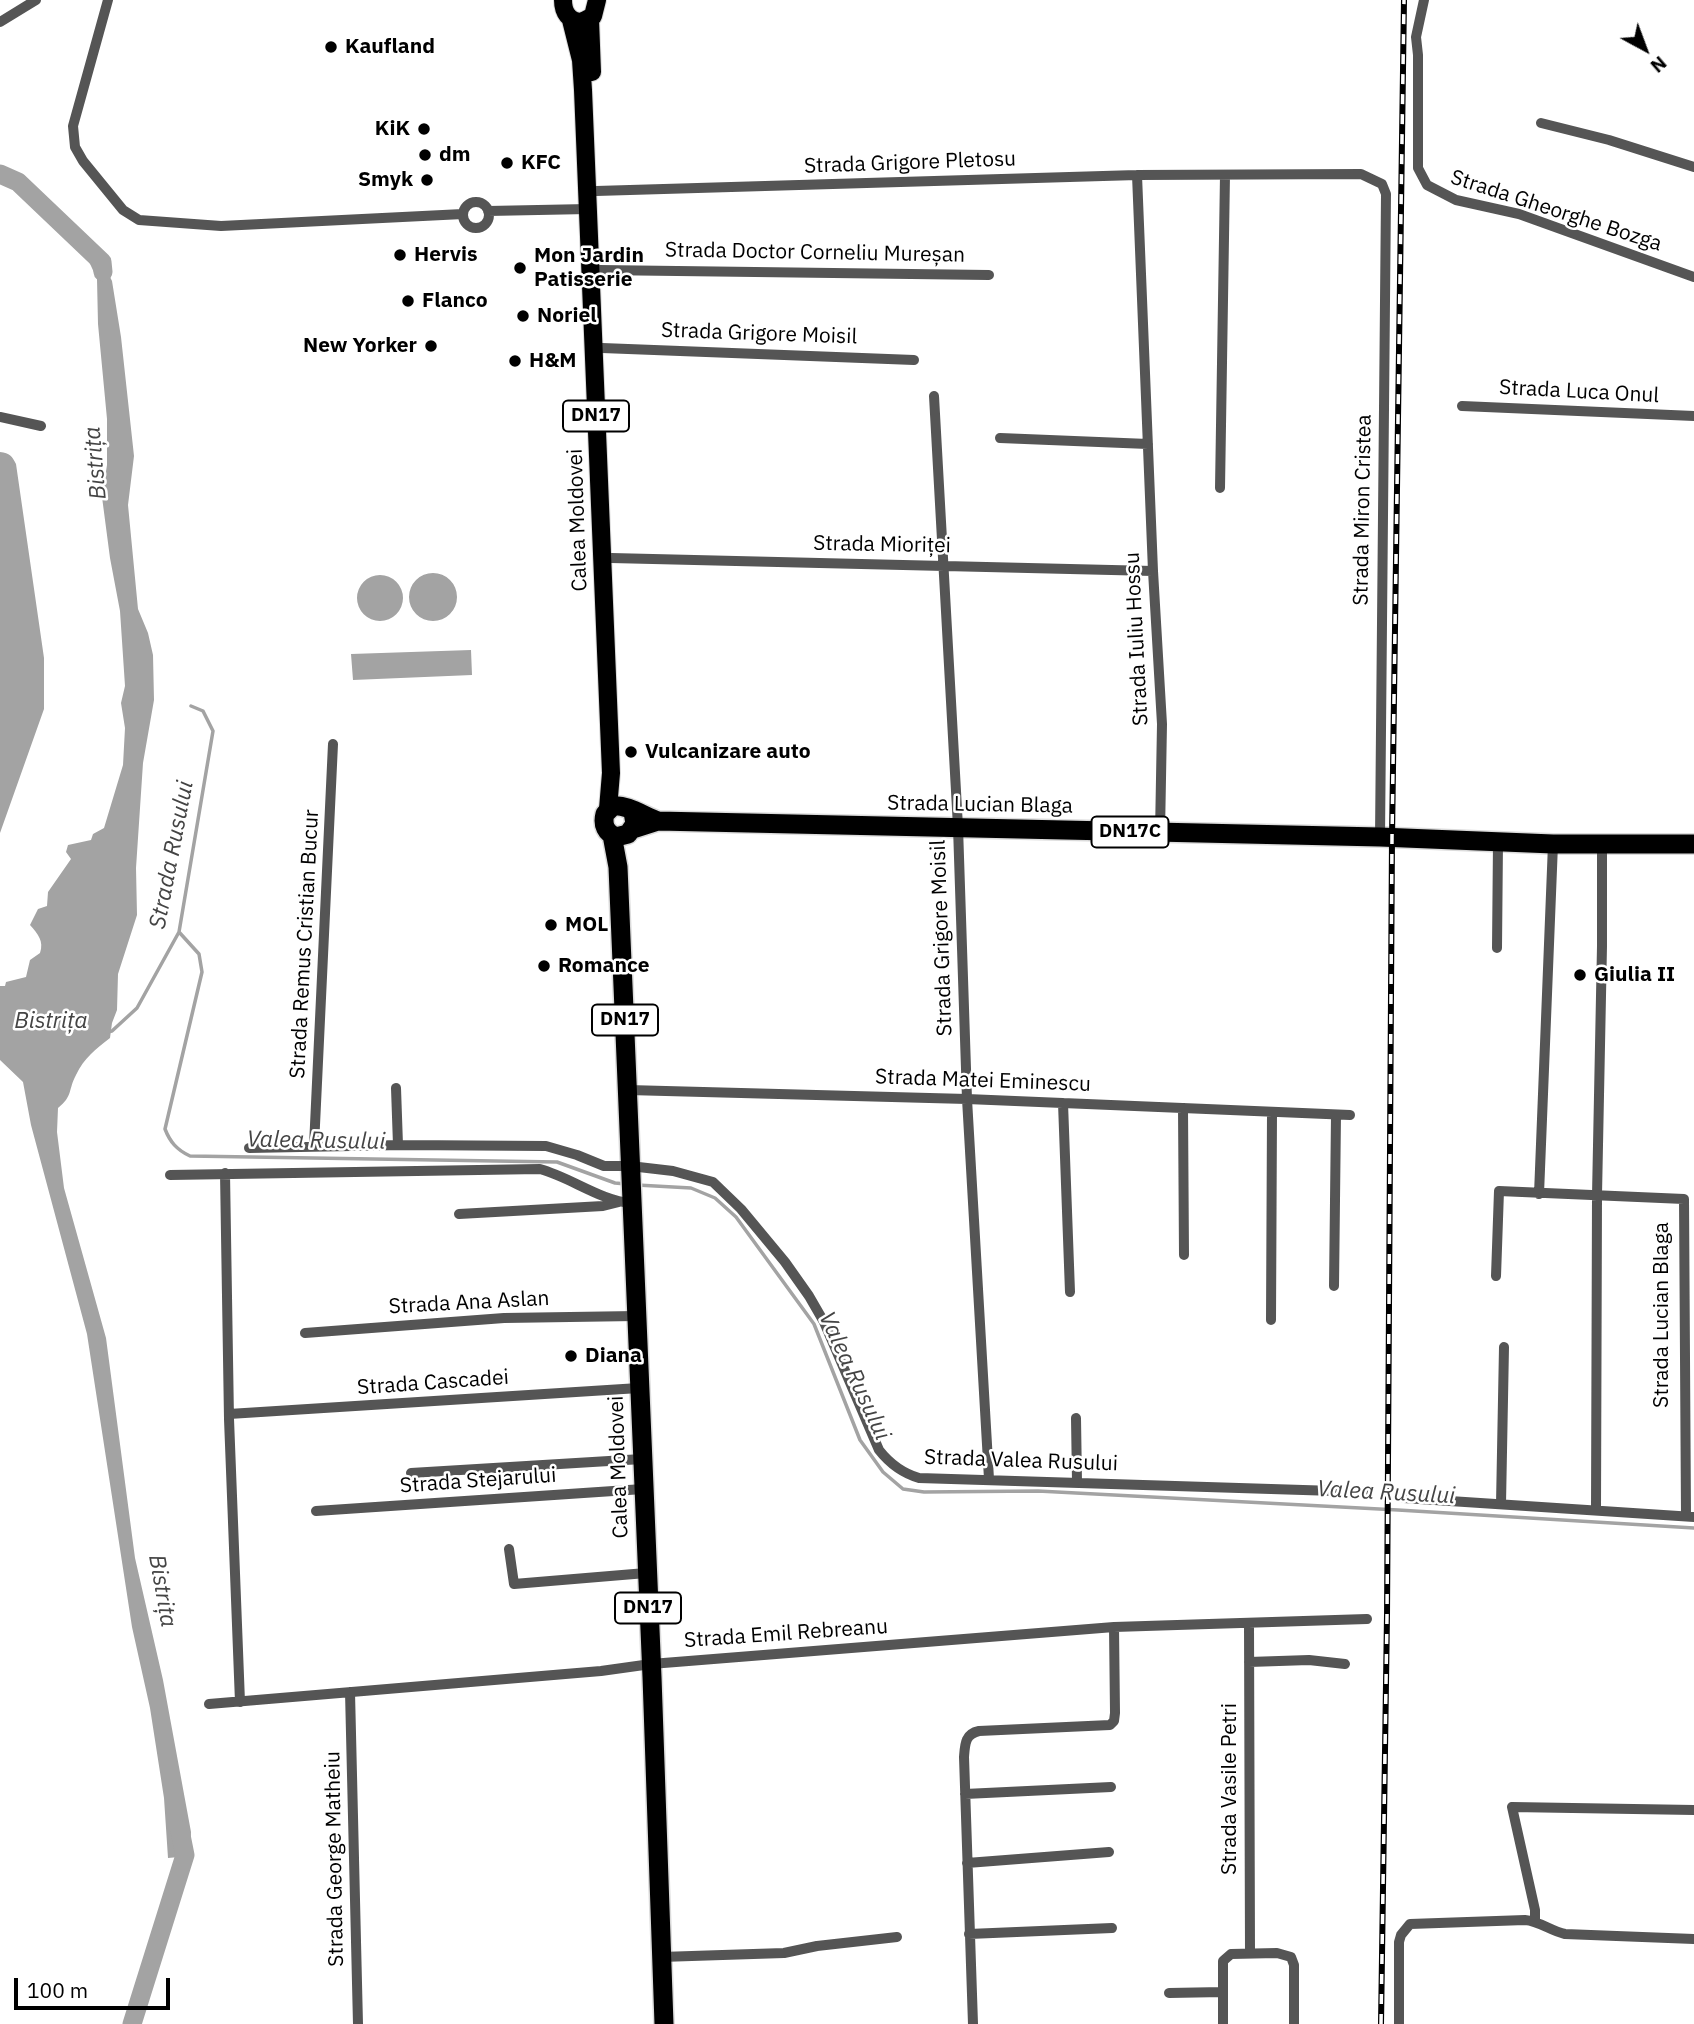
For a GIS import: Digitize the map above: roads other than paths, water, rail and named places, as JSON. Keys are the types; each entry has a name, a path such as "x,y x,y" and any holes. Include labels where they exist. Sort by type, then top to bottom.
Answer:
{"highway":[{"name":"Strada Lucian Blaga","path":"623,821 1380,837 1553,844 1694,844"},
{"name":"Calea Moldovei","path":"623,821 618,867 628,1090 628,1188 651,1664 664,2024"}],"main road":[{"name":"Calea Moldovei","path":"563,0 566,14 571,20 582,70 611,762 623,821"},
{"path":"571,20 582,22 590,19 597,0"},
{"name":"Calea Moldovei","path":"590,19 623,821"}],"street":[{"path":"0,22 36,0"},
{"path":"108,0 73,126 74,139 83,161 122,209 133,218 221,226 463,215"},
{"name":"Strada Gheorghe Bozga","path":"1424,0 1416,37 1418,168 1427,185 1456,200 1519,214 1694,277"},
{"path":"1541,123 1609,140 1694,167"},
{"name":"Strada Grigore Pletosu","path":"596,191 1137,175 1361,174 1381,184"},
{"name":"Strada Iuliu Hossu","path":"1137,175 1147,444 1162,724 1160,833"},
{"path":"1220,488 1225,175"},
{"name":"Strada Miron Cristea","path":"1380,837 1386,194 1381,184"},
{"path":"474,202 482,204 488,211 487,222 477,228 468,226 463,215 467,207 474,202"},
{"path":"488,211 588,209"},
{"name":"Strada Doctor Corneliu Mureșan","path":"599,270 989,275"},
{"name":"Strada Grigore Moisil","path":"602,348 914,360"},
{"name":"Strada Grigore Moisil","path":"934,396 958,827 967,1099 989,1479"},
{"name":"Strada Luca Onul","path":"1462,406 1694,416"},
{"path":"0,417 41,426"},
{"path":"1000,438 1147,444"},
{"name":"Strada Mioriței","path":"611,558 1153,571"},
{"name":"Strada Remus Cristian Bucur","path":"314,1146 333,744"},
{"path":"1497,948 1498,842"},
{"path":"1539,1194 1553,844"},
{"path":"1596,1510 1602,845"},
{"path":"396,1088 398,1145"},
{"name":"Strada Matei Eminescu","path":"628,1090 967,1099 1350,1115"},
{"path":"1063,1103 1070,1292"},
{"path":"1183,1108 1184,1255"},
{"path":"1271,1320 1272,1112"},
{"path":"1334,1286 1336,1115"},
{"path":"249,1148 546,1146 604,1166 628,1188"},
{"path":"170,1175 540,1168 564,1176 628,1188"},
{"name":"Strada Valea Rusului","path":"628,1188 673,1171 713,1182 741,1209 785,1262 824,1322 879,1450 886,1460 906,1474 919,1478 1367,1492"},
{"path":"225,1173 229,1414 240,1702"},
{"path":"459,1214 603,1206 628,1188"},
{"name":"Strada Lucian Blaga","path":"1496,1276 1499,1191 1684,1199 1690,1516"},
{"name":"Strada Ana Aslan","path":"305,1333 504,1318 636,1316"},
{"path":"1502,1504 1504,1347"},
{"name":"Strada Cascadei","path":"229,1414 639,1388"},
{"path":"1076,1418 1077,1482"},
{"path":"411,1473 642,1459"},
{"name":"Strada Stejarului","path":"316,1511 643,1489"},
{"path":"1404,1498 1690,1516"},
{"path":"509,1549 514,1584 646,1573"},
{"name":"Strada Emil Rebreanu","path":"209,1704 601,1671 651,1664 1114,1627 1367,1619"},
{"name":"Strada Vasile Petri","path":"1249,1624 1250,1953"},
{"path":"973,2024 965,1743 970,1734 979,1731 1105,1726 1114,1721 1114,1627"},
{"path":"1249,1662 1308,1660 1345,1664"},
{"name":"Strada George Matheiu","path":"350,1692 358,2024"},
{"path":"965,1794 1111,1787"},
{"path":"1535,1921 1535,1910 1512,1807 1694,1810"},
{"path":"967,1863 1109,1852"},
{"path":"1399,2024 1399,1942 1410,1924 1535,1921 1551,1931 1565,1934 1694,1939"},
{"path":"969,1934 1112,1928"},
{"path":"661,1957 784,1953 826,1944 897,1937"},
{"path":"1223,2024 1223,1961 1226,1957 1231,1954 1277,1953 1291,1957 1294,1965 1294,2024"},
{"path":"1169,1993 1223,1992"}],"water":[{"name":"Bistrița","path":"96,249 112,281 121,337 134,456 128,505 138,609 153,655 154,700 143,763 136,868 137,915 118,974 117,1010 110,1038 83,1064 68,1096 58,1108 57,1132 64,1188 106,1338 135,1558 163,1680 191,1832 190,1856 168,1858 164,1798 150,1708 132,1627 87,1334 31,1125 23,1082 0,1060 0,986 26,977 30,960 40,953 41,941 30,925 38,909 47,906 48,892 71,859 66,852 68,845 91,840 93,834 104,828 123,765 125,728 121,703 125,686 120,611 102,497 107,465 107,419 98,324 97,279 86,255"},
{"path":"0,452 10,455 16,464 44,658 44,709 0,833"},
{"path":"433,573 450,580 457,597 450,614 433,621 416,614 409,597 416,580"},
{"path":"380,575 396,582 403,598 396,614 380,621 364,614 357,598 364,582"},
{"path":"471,650 472,675 353,680 351,654"}],"waterway":[{"name":"Bistrița","path":"0,174 18,182 102,262 103,272"},
{"name":"Strada Rusului","path":"107,1032 112,1031 137,1008 179,932 213,731 203,711 191,706"},
{"name":"Valea Rusului","path":"179,932 199,954 202,972 165,1129 174,1145 185,1154 557,1162 615,1183 626,1184"},
{"name":"Valea Rusului","path":"637,1185 691,1188 715,1198 736,1217 814,1324 860,1440 883,1472 903,1489 924,1492 1038,1491 1694,1528"},
{"name":"Bistrița","path":"132,2024 185,1855 180,1830"}],"railway":[{"path":"1381,2024 1387,1615 1392,838 1404,0"}],"place":[{"name":"Kaufland","path":"331,47"},
{"name":"KiK","path":"424,129"},
{"name":"dm","path":"425,155"},
{"name":"KFC","path":"507,163"},
{"name":"Smyk","path":"427,180"},
{"name":"Hervis","path":"400,255"},
{"name":"Mon Jardin Patisserie","path":"520,268"},
{"name":"Flanco","path":"408,301"},
{"name":"Noriel","path":"523,316"},
{"name":"New Yorker","path":"431,346"},
{"name":"H&M","path":"515,361"},
{"name":"Vulcanizare auto","path":"631,752"},
{"name":"MOL","path":"551,925"},
{"name":"Romance","path":"544,966"},
{"name":"Giulia II","path":"1580,975"},
{"name":"Diana","path":"571,1356"}]}
